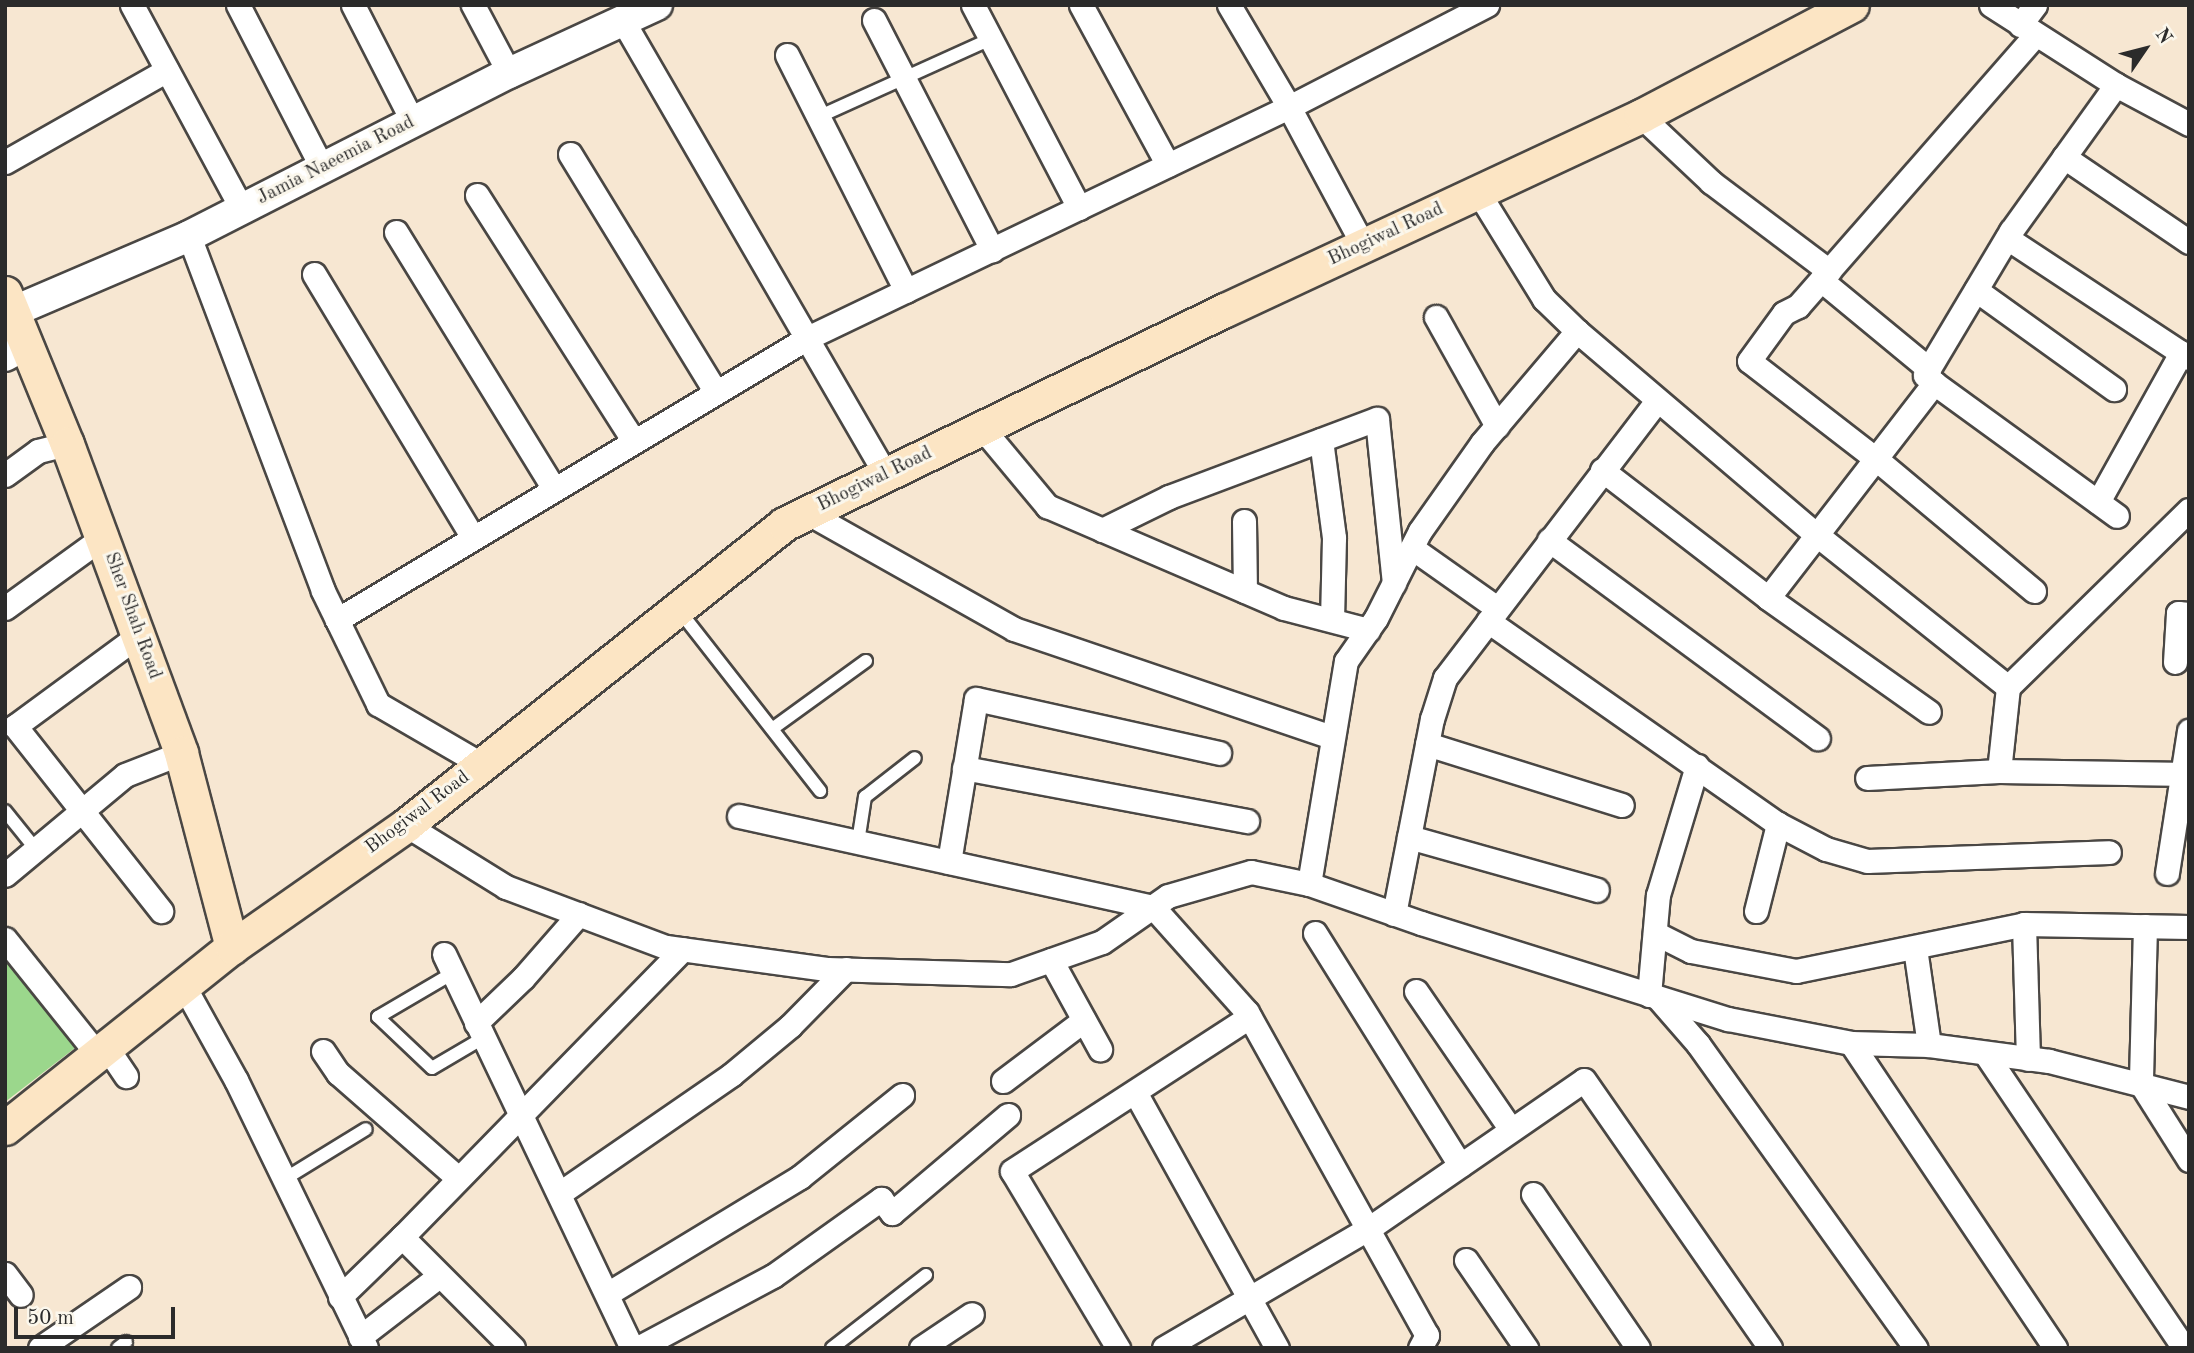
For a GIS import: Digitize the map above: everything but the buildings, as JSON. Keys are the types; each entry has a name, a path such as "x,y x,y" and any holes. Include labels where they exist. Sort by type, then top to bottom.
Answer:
{"main road":[{"name":"Bhogiwal Road","path":"5,1128 185,989 232,947 407,825 784,524 1363,246 1641,116 1838,9"},
{"name":"Sher Shah Road","path":"8,302 14,351 67,444 181,753 232,947"}],"street":[{"path":"132,5 242,209"},
{"path":"238,5 322,168"},
{"path":"353,5 412,122"},
{"path":"473,5 509,73"},
{"name":"Jamia Naeemia Road","path":"8,302 189,236 509,73 657,5"},
{"path":"973,5 1079,208"},
{"path":"1082,5 1168,165"},
{"path":"1229,5 1289,107 1363,246"},
{"path":"337,620 807,338 1289,107 1487,5"},
{"path":"1991,5 2116,85 2189,124"},
{"path":"2034,591 1876,459 1749,361 1784,313 1798,306 1825,275 2028,30 2035,5"},
{"path":"874,20 992,250"},
{"path":"623,21 887,475"},
{"path":"787,55 906,291"},
{"path":"5,162 167,70"},
{"path":"1768,598 1876,459 1931,376 2007,238 2116,85"},
{"path":"1641,116 1711,182 1825,275 1931,376 2117,516"},
{"path":"570,154 716,393"},
{"path":"2064,157 2189,242"},
{"path":"1478,192 1544,299 1577,331 1817,534 2008,687"},
{"path":"477,195 634,442"},
{"path":"396,232 554,489"},
{"path":"189,236 337,620 378,704 481,764"},
{"path":"2007,238 2185,355 2098,502"},
{"path":"314,274 473,538"},
{"path":"1976,290 2115,389"},
{"path":"1436,317 1497,426"},
{"path":"1309,884 1346,661 1368,630 1412,548 1497,426 1577,331"},
{"path":"1394,914 1427,744 1446,678 1657,401"},
{"path":"1102,530 1169,497 1377,419 1394,583"},
{"path":"982,428 1047,506 1284,608 1368,630"},
{"path":"1321,440 1334,538 1332,620"},
{"path":"5,475 38,451 67,444"},
{"path":"1602,470 1768,598 1929,712"},
{"path":"1999,771 2008,687 2189,510"},
{"path":"808,513 1014,629 1332,737"},
{"path":"1244,521 1245,591"},
{"path":"5,608 103,537"},
{"path":"1549,540 1818,738"},
{"path":"1412,548 1493,615 1696,766 1777,824 1826,849 1867,862 2109,852"},
{"path":"2175,662 2178,613 2189,614"},
{"path":"139,635 16,726 161,911"},
{"path":"949,862 976,699 1219,753"},
{"path":"2167,873 2185,774 2189,731"},
{"path":"1427,744 1622,805"},
{"path":"5,875 34,847 125,775 181,753"},
{"path":"1696,766 1658,895 1654,996 1698,1044 1916,1348"},
{"path":"964,768 1247,821"},
{"path":"1867,778 1999,771 2185,774"},
{"path":"739,816 1153,907 1249,1017 1427,1335 1420,1348"},
{"path":"1756,911 1777,824"},
{"path":"407,825 506,887 683,949 846,969 1011,974 1102,942 1168,896 1251,872 1309,884 1394,914 1728,1019 1851,1043 1929,1045 2028,1059 2189,1097"},
{"path":"1409,837 1597,890"},
{"path":"479,1030 579,914"},
{"path":"1655,933 1691,951 1796,971 2024,924 2189,927"},
{"path":"2024,924 2028,1059"},
{"path":"2145,926 2141,1084 2189,1160"},
{"path":"1315,933 1460,1165"},
{"path":"5,939 126,1076"},
{"path":"1915,948 1929,1045"},
{"path":"340,1297 683,949"},
{"path":"1051,960 1100,1049"},
{"path":"448,964 632,1348"},
{"path":"560,1193 731,1075 790,1026 846,969"},
{"path":"185,989 236,1080 282,1180 363,1342 439,1276"},
{"path":"1416,991 1511,1130"},
{"path":"1118,1348 1012,1171 1249,1017"},
{"path":"1003,1081 1084,1020"},
{"path":"1851,1043 2055,1348"},
{"path":"323,1051 338,1073 458,1178"},
{"path":"1985,1053 2184,1348"},
{"path":"1164,1348 1368,1228 1584,1080 1590,1084 1770,1348"},
{"path":"1135,1092 1278,1348"},
{"path":"607,1294 800,1177 902,1095"},
{"path":"638,1348 773,1276 881,1199 892,1213 1008,1115"},
{"path":"1533,1194 1638,1348"},
{"path":"404,1235 439,1276 513,1348"},
{"path":"1466,1260 1526,1348"},
{"path":"5,1275 22,1295"},
{"path":"40,1348 129,1287"},
{"path":"921,1348 972,1314"}],"lane":[{"path":"818,117 991,39"},
{"path":"678,609 820,791"},
{"path":"772,729 866,661"},
{"path":"858,842 865,797 915,758"},
{"path":"5,811 34,847"},
{"path":"448,964 378,1017 432,1068 479,1030"},
{"path":"282,1180 366,1129"},
{"path":"832,1348 926,1275"}],"green space":[{"path":"5,957 75,1048 5,1102"}]}
